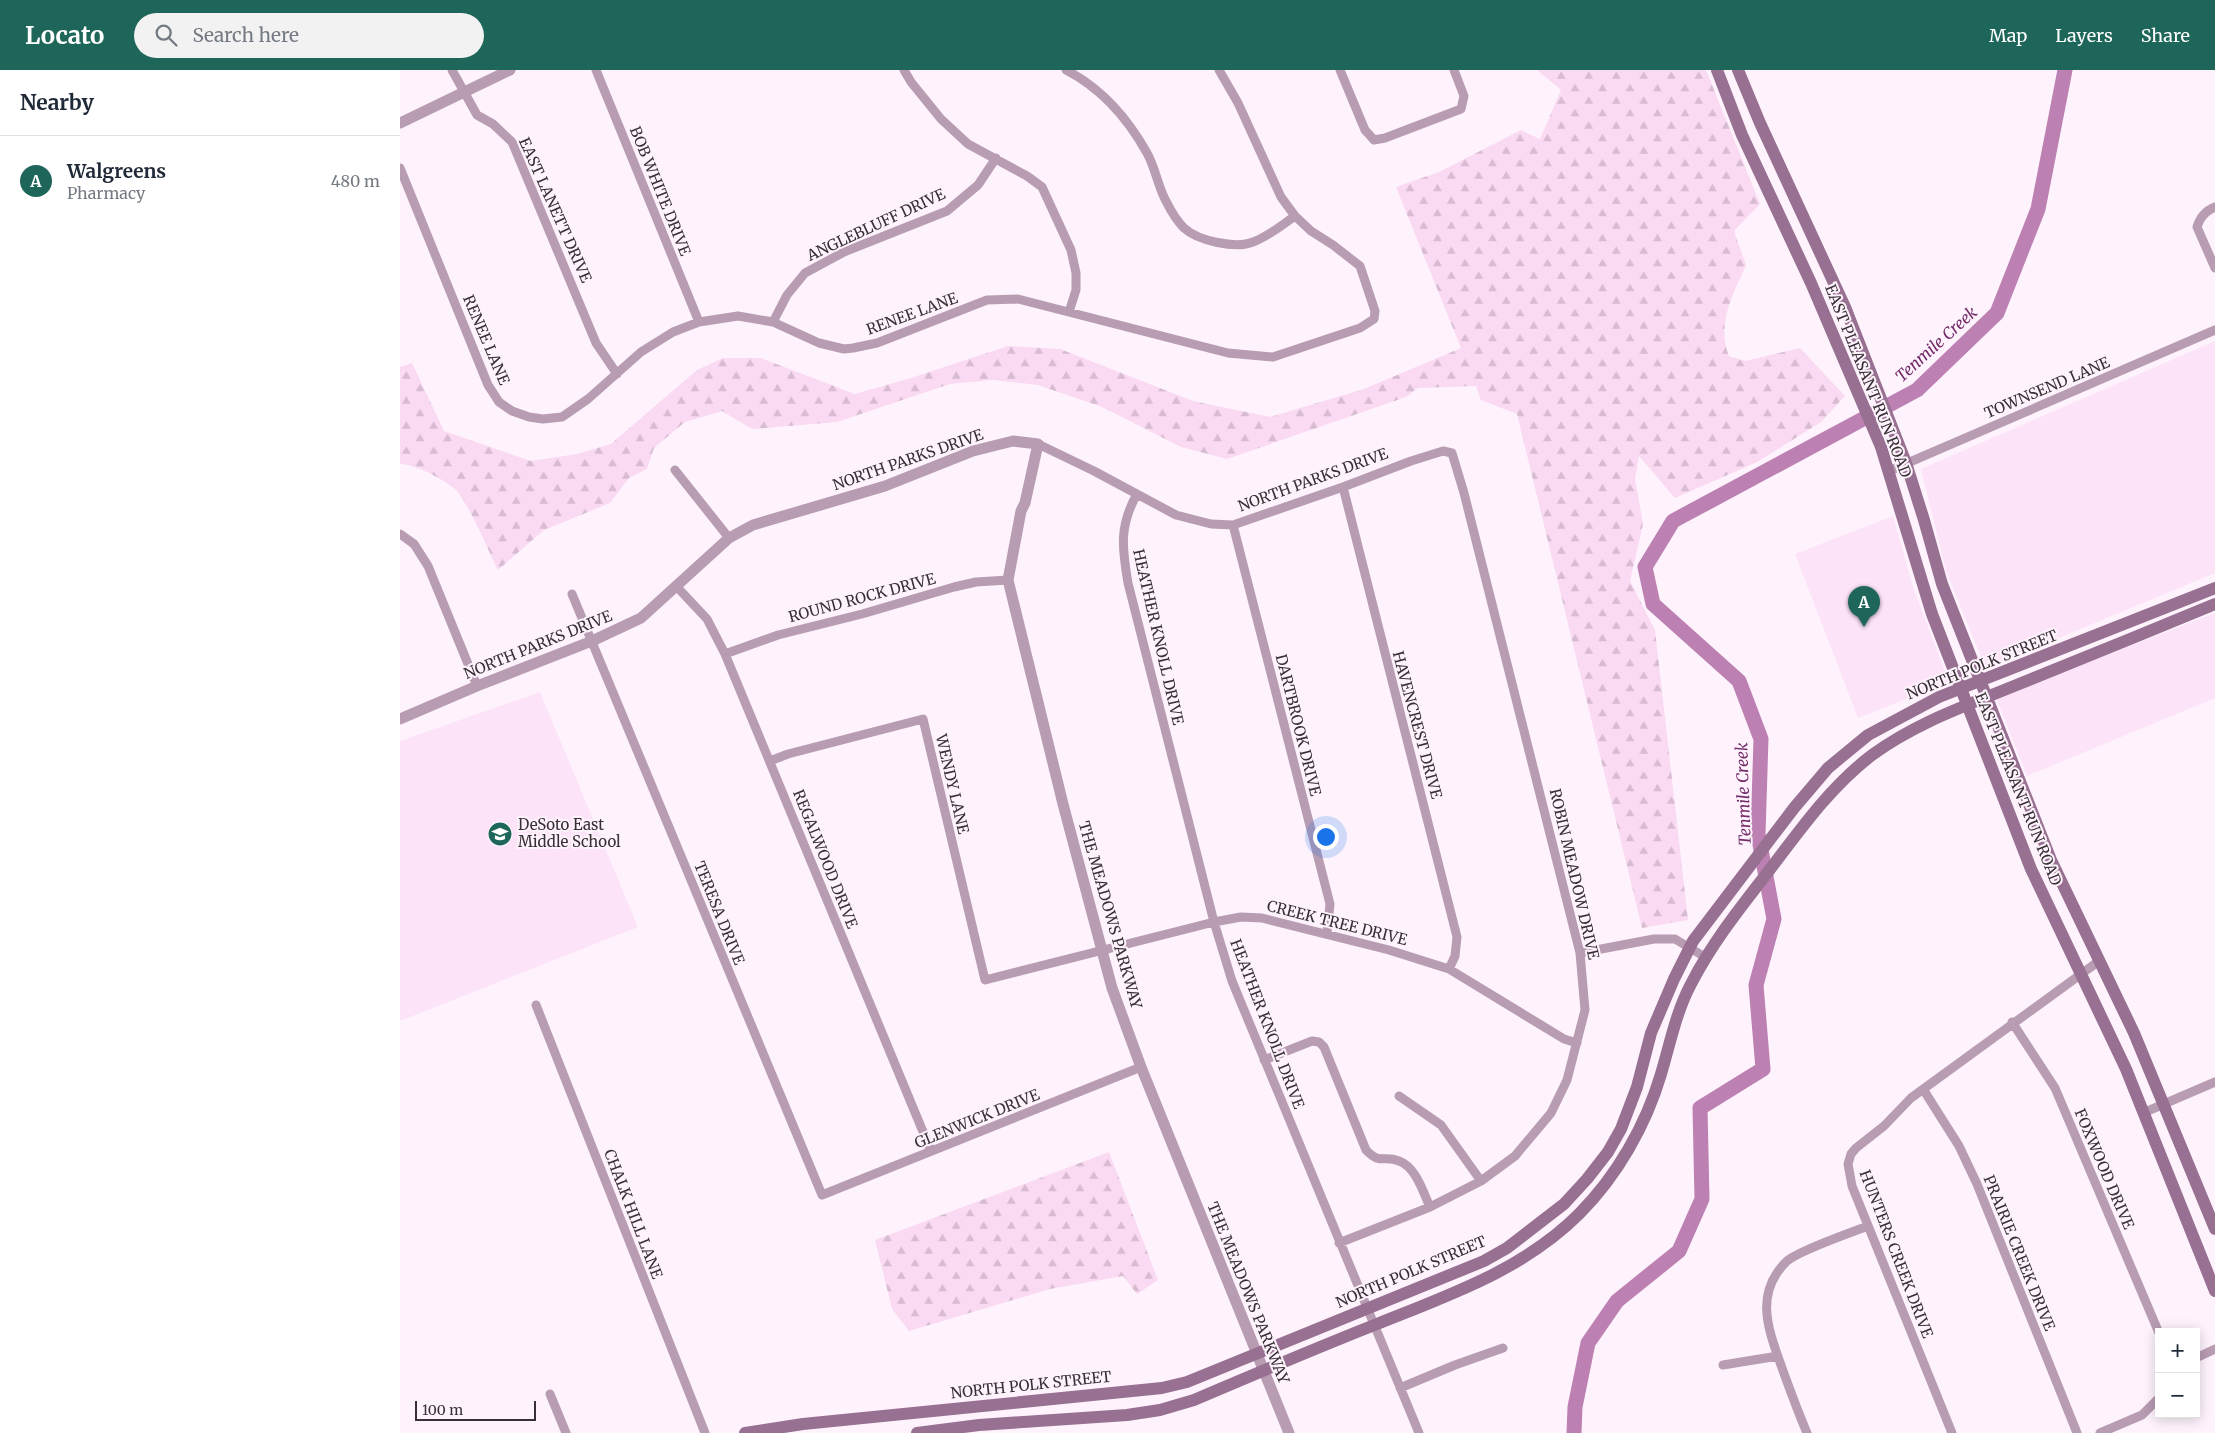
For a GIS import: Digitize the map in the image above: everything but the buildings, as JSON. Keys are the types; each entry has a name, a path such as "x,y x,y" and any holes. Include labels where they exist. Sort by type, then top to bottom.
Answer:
{"main road":[{"name":"EAST PLEASANT RUN ROAD","path":"1717,70 1742,135 1812,282 1881,447 1925,592 1966,705 2031,869 2126,1069 2215,1291"},
{"name":"EAST PLEASANT RUN ROAD","path":"1738,70 1760,123 1834,282 1897,440 1924,520 1942,584 2052,860 2134,1033 2215,1230"},
{"path":"1786,228 1805,219"},
{"path":"1925,592 1942,584"},
{"name":"NORTH POLK STREET","path":"745,1433 802,1424 1162,1388 1187,1382 1484,1261 1507,1248 1564,1204 1608,1152 1621,1129 1638,1087 1651,1033 1690,948 1794,808 1828,768 1868,735 1914,709 2215,588"},
{"name":"NORTH POLK STREET","path":"917,1433 979,1425 1127,1415 1160,1410 1194,1400 1467,1288 1515,1264 1547,1243 1585,1208 1618,1165 1648,1112 1661,1076 1676,1018 1705,957 1806,822 1831,792 1872,756 1933,719 2215,604"},
{"path":"2077,644 2083,658"},
{"path":"2031,869 2052,860"},
{"path":"976,1408 979,1425"}],"street":[{"name":"EAST LANETT DRIVE","path":"452,70 463,93 477,115 493,124 512,142 596,343 617,374"},
{"path":"400,123 510,70"},
{"name":"BOB WHITE DRIVE","path":"596,70 699,322"},
{"path":"904,70 911,82 941,119 968,144 1027,176 1042,187 1071,250 1076,273 1076,290 1069,312"},
{"path":"1066,70 1079,77 1108,99 1126,121 1148,154 1166,202 1185,229 1207,240 1227,244 1251,243 1265,237 1295,216 1281,197 1238,103 1219,70"},
{"path":"1340,70 1365,130 1374,140 1386,138 1461,109 1464,96 1454,70"},
{"name":"ANGLEBLUFF DRIVE","path":"773,322 787,295 805,273 844,252 947,211 978,185 996,158"},
{"name":"RENEE LANE","path":"400,168 488,385 499,402 512,411 542,419 562,417 588,399 642,352 673,332 699,322 738,316 773,322 819,343 844,348 877,343 987,300 1018,299 1228,353 1273,357 1360,328 1374,319 1375,311 1372,299 1360,266 1333,245 1310,231 1295,216"},
{"path":"2211,209 2200,219 2197,227 2215,268"},
{"name":"TOWNSEND LANE","path":"1889,471 2215,330"},
{"name":"NORTH PARKS DRIVE","path":"400,719 477,686 592,641 641,618 729,538 753,525 885,486 973,451 1013,441 1038,444 1176,515 1211,524 1233,524 1342,487 1419,458 1443,451 1452,454"},
{"name":"THE MEADOWS PARKWAY","path":"1038,444 1025,503 1021,511 1008,580 1050,754 1112,988 1141,1067 1289,1433"},
{"name":"ROBIN MEADOW DRIVE","path":"1339,1243 1430,1207 1481,1181 1515,1156 1551,1113 1567,1080 1585,1010 1580,953 1464,493 1452,454"},
{"path":"675,470 729,538"},
{"name":"HAVENCREST DRIVE","path":"1342,487 1457,937 1455,956 1449,970"},
{"name":"HEATHER KNOLL DRIVE","path":"1136,494 1126,516 1122,548 1128,583 1214,922 1232,981 1419,1433"},
{"name":"DARTBROOK DRIVE","path":"1233,524 1330,904 1327,933"},
{"path":"400,534 414,544 428,566 477,686"},
{"name":"ROUND ROCK DRIVE","path":"725,654 778,635 862,614 954,587 976,582 1008,580"},
{"name":"REGALWOOD DRIVE","path":"677,587 707,620 725,654 931,1151"},
{"name":"TERESA DRIVE","path":"572,594 822,1195"},
{"name":"WENDY LANE","path":"770,761 788,754 923,719 985,980"},
{"name":"CREEK TREE DRIVE","path":"985,980 1102,952 1214,922 1241,917 1262,918 1327,933 1410,956 1449,970 1564,1039 1577,1043"},
{"path":"1580,953 1654,939 1675,939 1705,957"},
{"name":"HUNTERS CREEK DRIVE","path":"1952,1433 1852,1186 1848,1164 1851,1154 1923,1089 2012,1022 2099,961"},
{"name":"CHALK HILL LANE","path":"536,1005 705,1433"},
{"name":"FOXWOOD DRIVE","path":"2012,1022 2055,1088 2157,1328"},
{"path":"1264,1060 1312,1041 1319,1042 1324,1047 1366,1150 1374,1158 1399,1161 1409,1168 1418,1181 1430,1207"},
{"name":"GLENWICK DRIVE","path":"822,1195 1141,1067"},
{"path":"2143,1113 2215,1082"},
{"name":"PRAIRIE CREEK DRIVE","path":"1923,1089 1960,1146 2077,1433"},
{"path":"1399,1096 1442,1125 1481,1181"},
{"path":"1807,1433 1770,1337 1766,1319 1767,1297 1775,1278 1788,1260 1868,1226"},
{"path":"1400,1388 1503,1348"},
{"path":"2200,1356 2215,1349"},
{"path":"1722,1365 1778,1356"},
{"path":"550,1394 566,1433"},
{"path":"2100,1433 2142,1415 2155,1402"}],"shaded area":[{"path":"2215,341 2215,573 1992,666 1984,664 1946,571 1921,469"},
{"path":"1893,516 1913,587 1949,682 1858,718 1795,554"},
{"path":"2215,613 2215,698 2027,776 1996,698"},
{"name":"DeSoto East Middle School","path":"540,692 638,927 400,1021 400,741"}],"green space":[{"path":"1537,70 1706,70 1760,204 1734,231 1746,265 1731,299 1725,321 1725,344 1729,356 1745,361 1800,348 1845,396 1821,422 1757,462 1675,498 1639,456 1635,479 1643,524 1630,581 1655,630 1688,920 1642,928 1517,414 1481,400 1476,386 1418,388 1406,397 1227,459 1181,447 1102,407 1038,385 993,380 950,384 837,422 752,429 722,411 685,422 654,448 647,469 629,478 610,503 544,530 498,570 472,515 456,490 430,473 400,464 400,367 412,363 444,431 531,461 577,454 611,444 697,370 723,358 761,358 855,394 1008,346 1060,349 1193,401 1270,417 1364,389 1461,348 1396,187 1439,172 1521,130 1540,139 1561,90"},
{"path":"1109,1152 1158,1280 1137,1294 1123,1276 1050,1289 909,1331 892,1309 875,1240"}],"waterway":[{"name":"Tenmile Creek","path":"1574,1433 1575,1407 1588,1343 1617,1301 1679,1251 1702,1199 1700,1108 1763,1069 1756,985 1774,919 1758,834 1761,739 1739,681 1653,604 1645,567 1673,521 1917,390 1997,313 2038,209 2065,70"}],"place":[{"name":"Walgreens","path":"1864,627"},
{"name":"DeSoto East Middle School","path":"500,834"}]}
